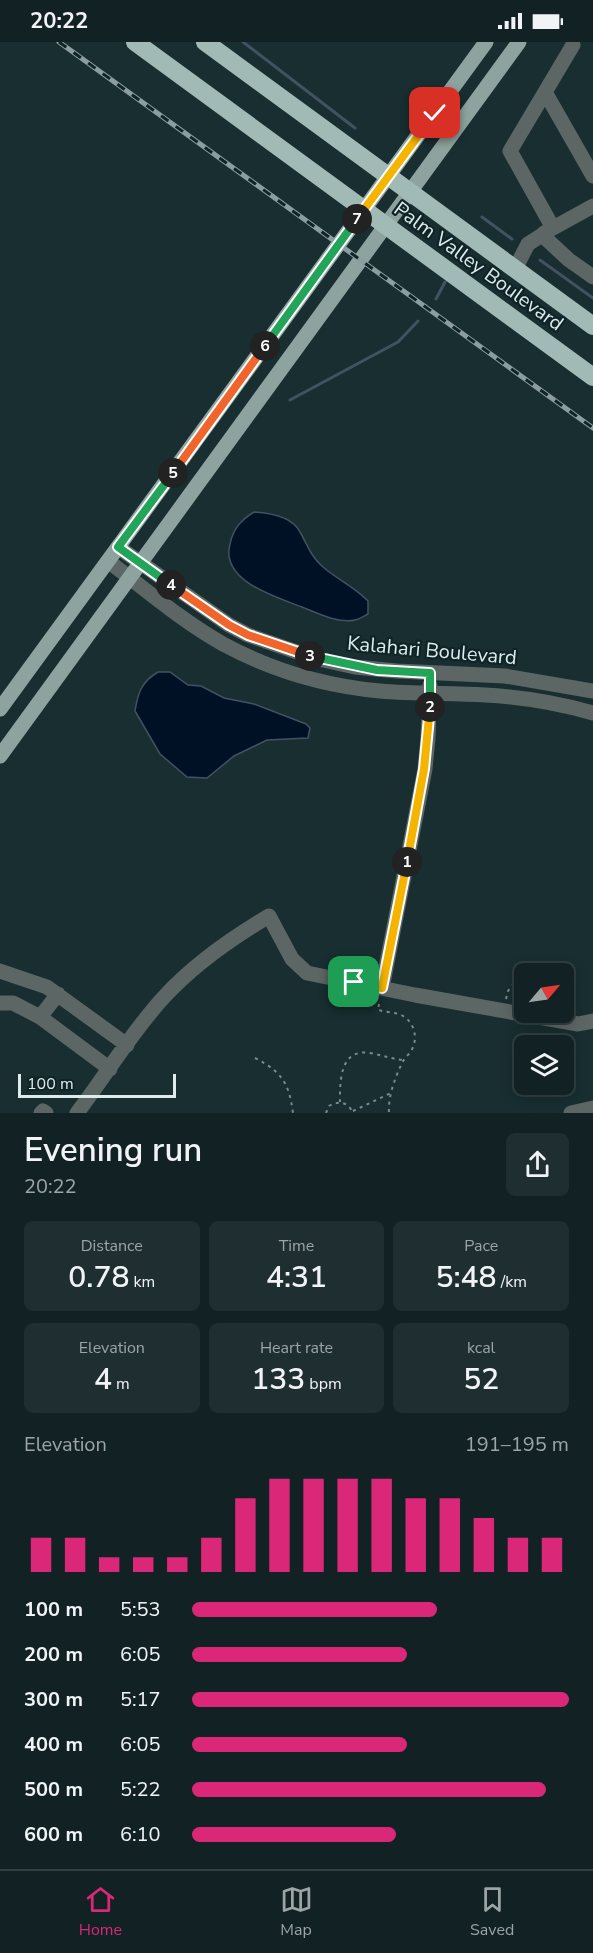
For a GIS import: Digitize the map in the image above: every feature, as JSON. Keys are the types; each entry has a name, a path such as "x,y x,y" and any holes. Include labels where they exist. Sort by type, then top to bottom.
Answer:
{"highway":[{"name":"Palm Valley Boulevard","path":"135,42 593,377"},
{"name":"Palm Valley Boulevard","path":"205,42 593,326"}],"main road":[{"path":"0,709 486,42"},
{"path":"0,756 519,42"}],"street":[{"path":"573,45 510,151 548,232 569,260 593,277"},
{"path":"545,92 593,176"},
{"path":"515,269 528,244 593,206"},
{"name":"Kalahari Boulevard","path":"118,547 211,614 248,635 314,658 377,670 505,676 593,691"},
{"name":"Kalahari Boulevard","path":"108,561 202,631 265,664 312,679 352,688 381,691 522,699 593,713"},
{"path":"382,988 424,769 428,738 430,673"},
{"path":"77,1113 162,999 186,975 234,937 269,916 292,959 302,970 313,975 578,1024 593,1021"},
{"path":"0,970 36,982 58,994 127,1044"},
{"path":"40,1017 58,994"},
{"path":"0,1003 13,1003 40,1017 110,1069"},
{"path":"571,1113 593,1108"}],"path":[{"path":"505,1004 506,995 514,983"},
{"path":"379,1004 378,1010 406,1017 414,1030 415,1044 404,1060 391,1093 389,1113"},
{"path":"340,1102 341,1072 352,1057 370,1053 388,1059 404,1060"},
{"path":"255,1058 269,1065 280,1075 290,1094 293,1113"},
{"path":"326,1113 329,1106 340,1102 346,1104 353,1112 391,1093"}],"water":[{"path":"254,512 273,515 292,522 319,563 368,601 368,614 349,621 328,617 278,598 252,586 242,578 233,568 229,557 230,544 238,525"},
{"path":"158,672 170,672 188,685 201,686 224,698 254,704 306,724 310,728 308,738 267,740 234,756 207,778 187,777 160,754 135,711 141,688"}],"waterway":[{"path":"243,42 355,128"},
{"path":"482,217 512,239"},
{"path":"540,260 593,298"},
{"path":"436,299 445,282"},
{"path":"290,400 398,342 418,321"}],"railway":[{"path":"59,42 593,428"}],"route":[{"path":"354,982 382,988 424,769 428,738 430,673 355,667 314,658 248,635 211,614 118,547 435,113"}]}
